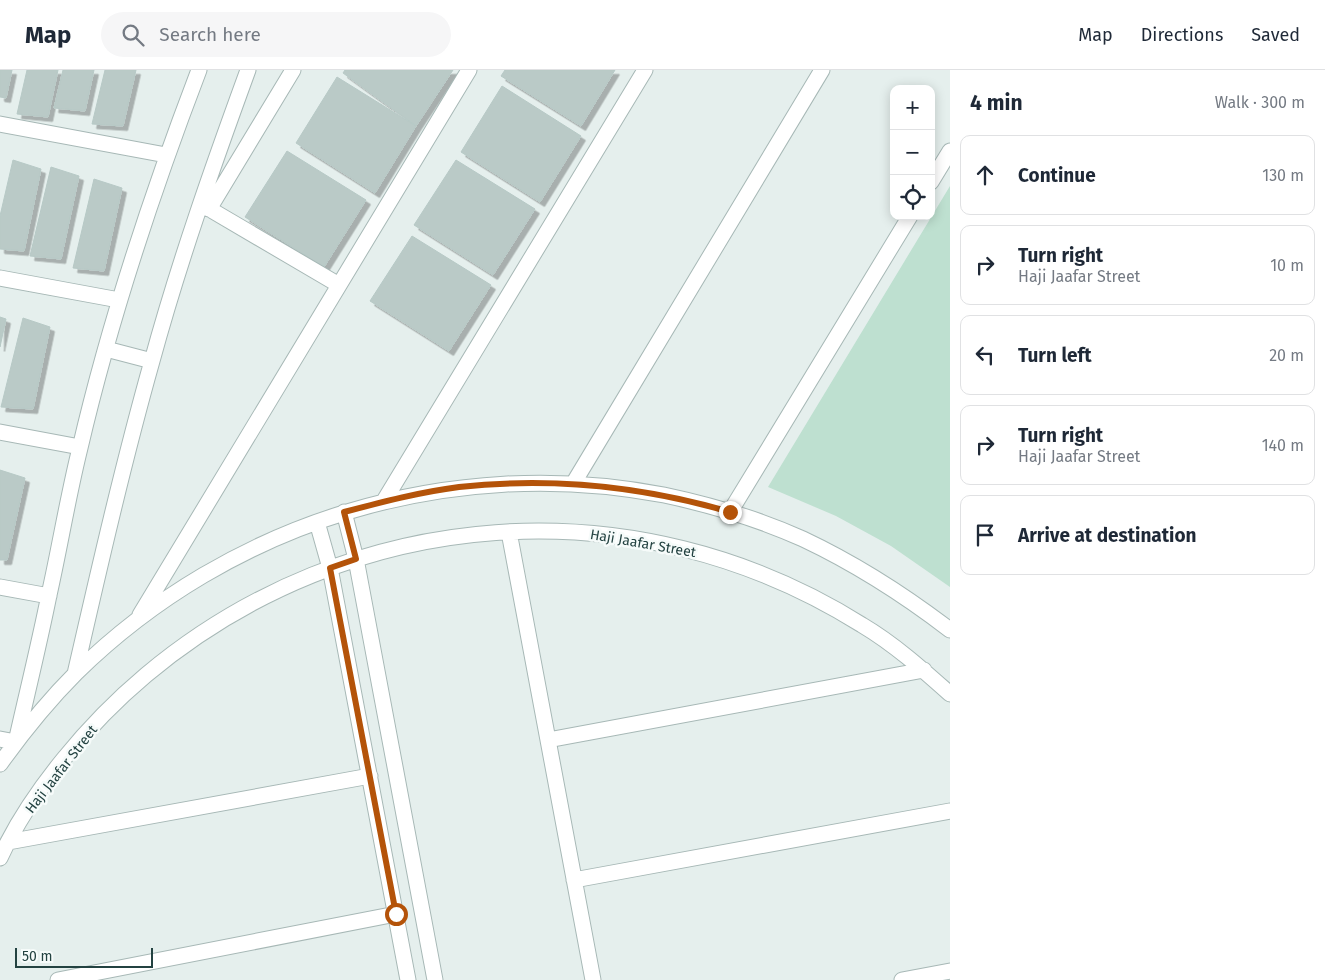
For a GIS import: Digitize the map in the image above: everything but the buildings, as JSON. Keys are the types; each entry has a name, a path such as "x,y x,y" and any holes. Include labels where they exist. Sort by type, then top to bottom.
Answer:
{"street":[{"path":"16,742 80,447 119,300 166,155 199,70"},
{"path":"75,674 111,516 152,361 248,70"},
{"path":"204,206 293,70"},
{"path":"137,620 469,70"},
{"path":"384,501 645,70"},
{"path":"572,484 822,70"},
{"path":"0,124 166,155"},
{"path":"935,175 950,151"},
{"path":"204,206 339,285"},
{"path":"730,512 908,220"},
{"path":"0,278 119,300"},
{"path":"106,349 152,361"},
{"path":"0,432 80,447"},
{"path":"0,764 26,730 75,674 137,620 185,586 236,556 289,532 344,512 384,501 458,487 516,483 572,484 633,489 691,501 730,512 801,538 854,564 903,595 950,630"},
{"path":"344,512 356,559 436,980"},
{"path":"317,522 330,568 408,980"},
{"name":"Haji Jaafar Street","path":"0,858 38,794 78,742 124,694 174,652 229,615 288,584 356,559 414,543 479,533 546,530 613,535 679,546 743,566 804,592 863,625 924,670 950,694"},
{"path":"509,532 593,980"},
{"path":"0,587 49,596"},
{"path":"548,740 924,670"},
{"path":"0,739 16,742"},
{"path":"8,842 370,776"},
{"path":"574,880 950,811"},
{"path":"58,980 396,914"},
{"path":"902,980 950,970"}],"green space":[{"path":"950,186 950,587 891,546 836,516 768,487 929,220 935,220 935,211"}],"route":[{"path":"396,914 330,568 356,559 344,512 400,497 458,487 516,483 572,484 633,489 691,501 730,512"}]}
